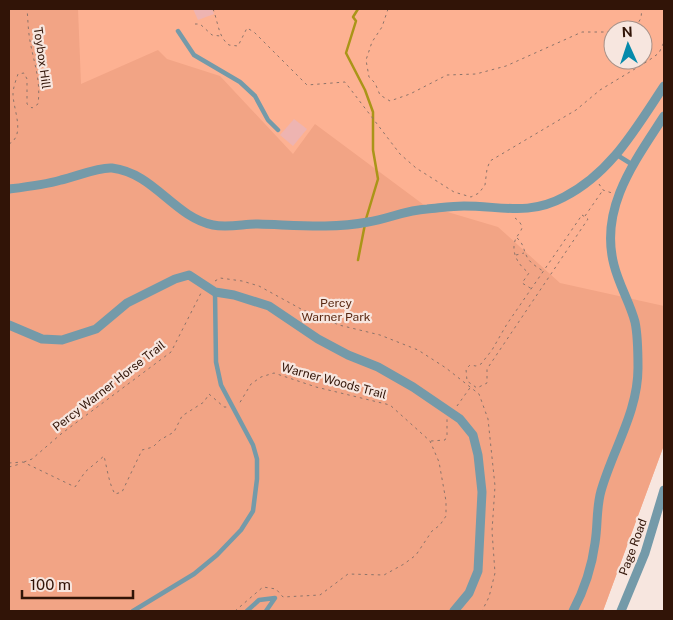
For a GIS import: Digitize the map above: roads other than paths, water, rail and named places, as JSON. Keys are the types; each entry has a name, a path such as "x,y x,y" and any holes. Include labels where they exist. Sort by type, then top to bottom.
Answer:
{"street":[{"path":"9,189 112,168 155,187 186,215 213,226 258,224 329,227 369,222 424,209 465,206 505,209 533,208 548,204 573,192 594,178 617,155 664,86"},
{"path":"573,611 592,559 601,491 635,398 638,369 635,323 614,264 612,222 622,184 664,116"},
{"path":"9,325 42,339 62,340 96,329 126,303 175,279 189,276 215,292 234,295 269,306 318,339 348,355 378,367 413,387 460,419 474,435 478,455 482,492 478,571 469,593 454,611"},
{"name":"Page Road","path":"622,611 646,553 664,490"}],"lane":[{"path":"178,31 194,56 240,82 255,96 268,120 278,130"},
{"path":"617,155 632,165"},
{"path":"133,611 194,574 241,530 253,511 257,479 257,459 253,445 221,385 216,362 215,292"},
{"path":"247,611 259,600 275,598 266,611"}],"waterway":[{"path":"358,9 353,17 356,21 346,53 365,90 373,112 373,150 378,179 366,219"},
{"path":"358,260 365,224"}],"park label":[{"name":"Percy Warner Park","path":"336,310"}]}
